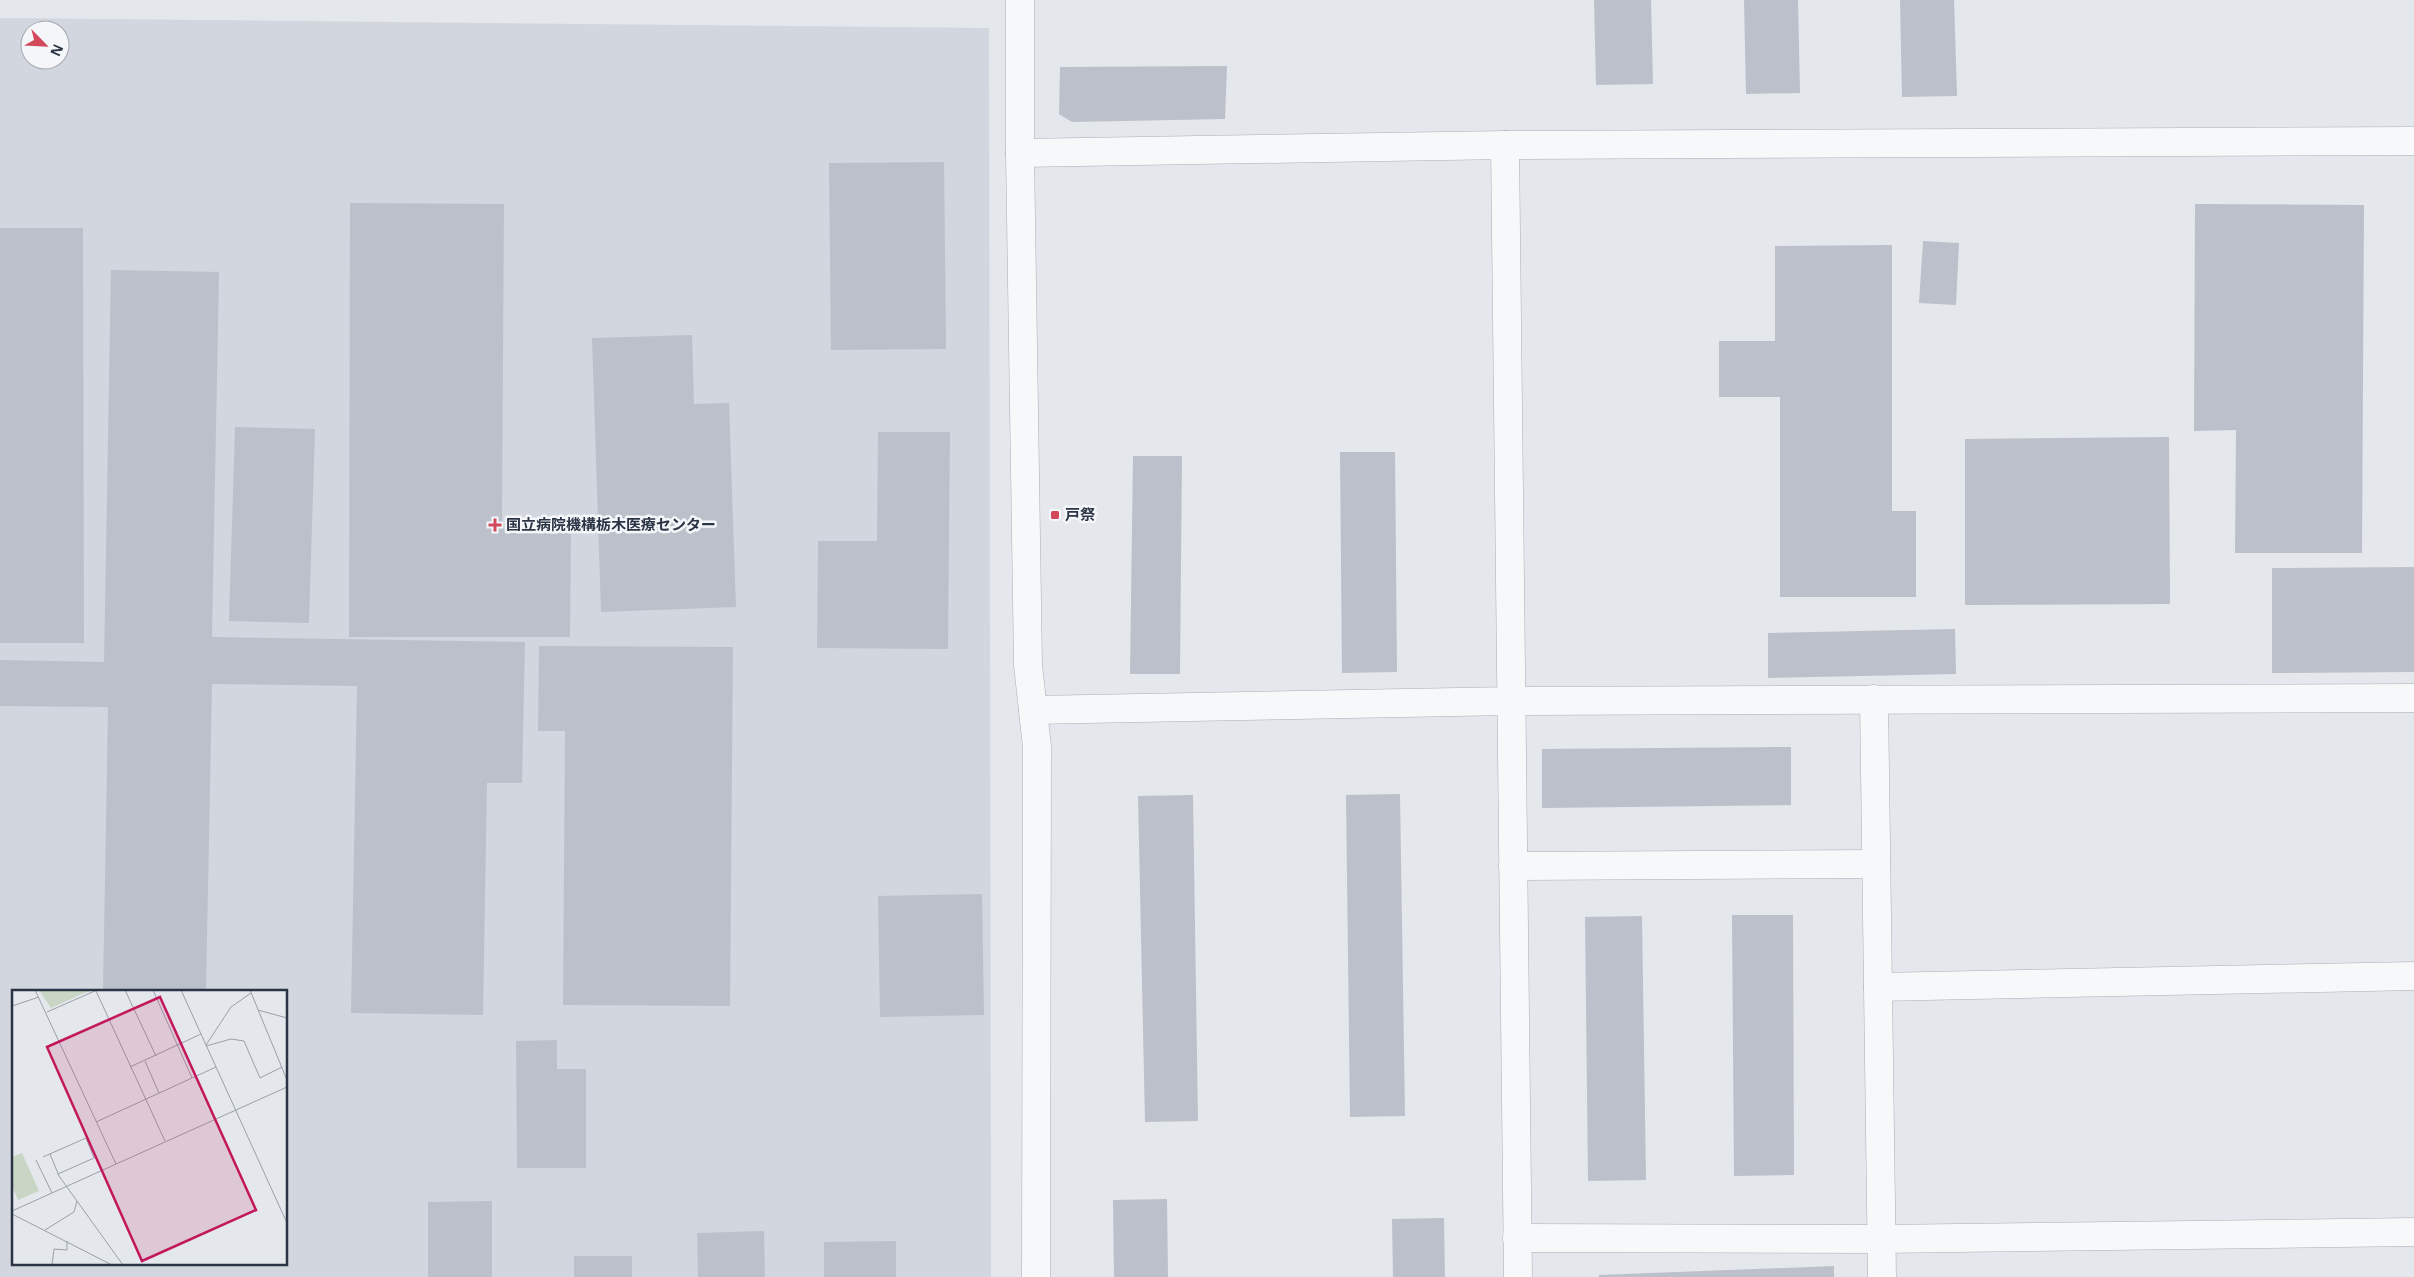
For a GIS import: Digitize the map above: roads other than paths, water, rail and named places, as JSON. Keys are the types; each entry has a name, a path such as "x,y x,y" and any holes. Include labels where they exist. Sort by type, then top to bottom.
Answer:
{"street":[{"path":"1020,0 1020,153 1027,655 1037,747 1036,1277"},
{"path":"1020,153 1505,145 2414,142"},
{"path":"1505,145 1518,1277"},
{"path":"1033,710 1511,701 2414,698"},
{"path":"1874,699 1882,1277"},
{"path":"1513,866 1876,864"},
{"path":"1878,987 2414,976"},
{"path":"1517,1238 1881,1239 2414,1232"}],"place":[{"name":"戸祭","path":"1055,515"},
{"name":"国立病院機構栃木医療センター","path":"495,525"}]}
